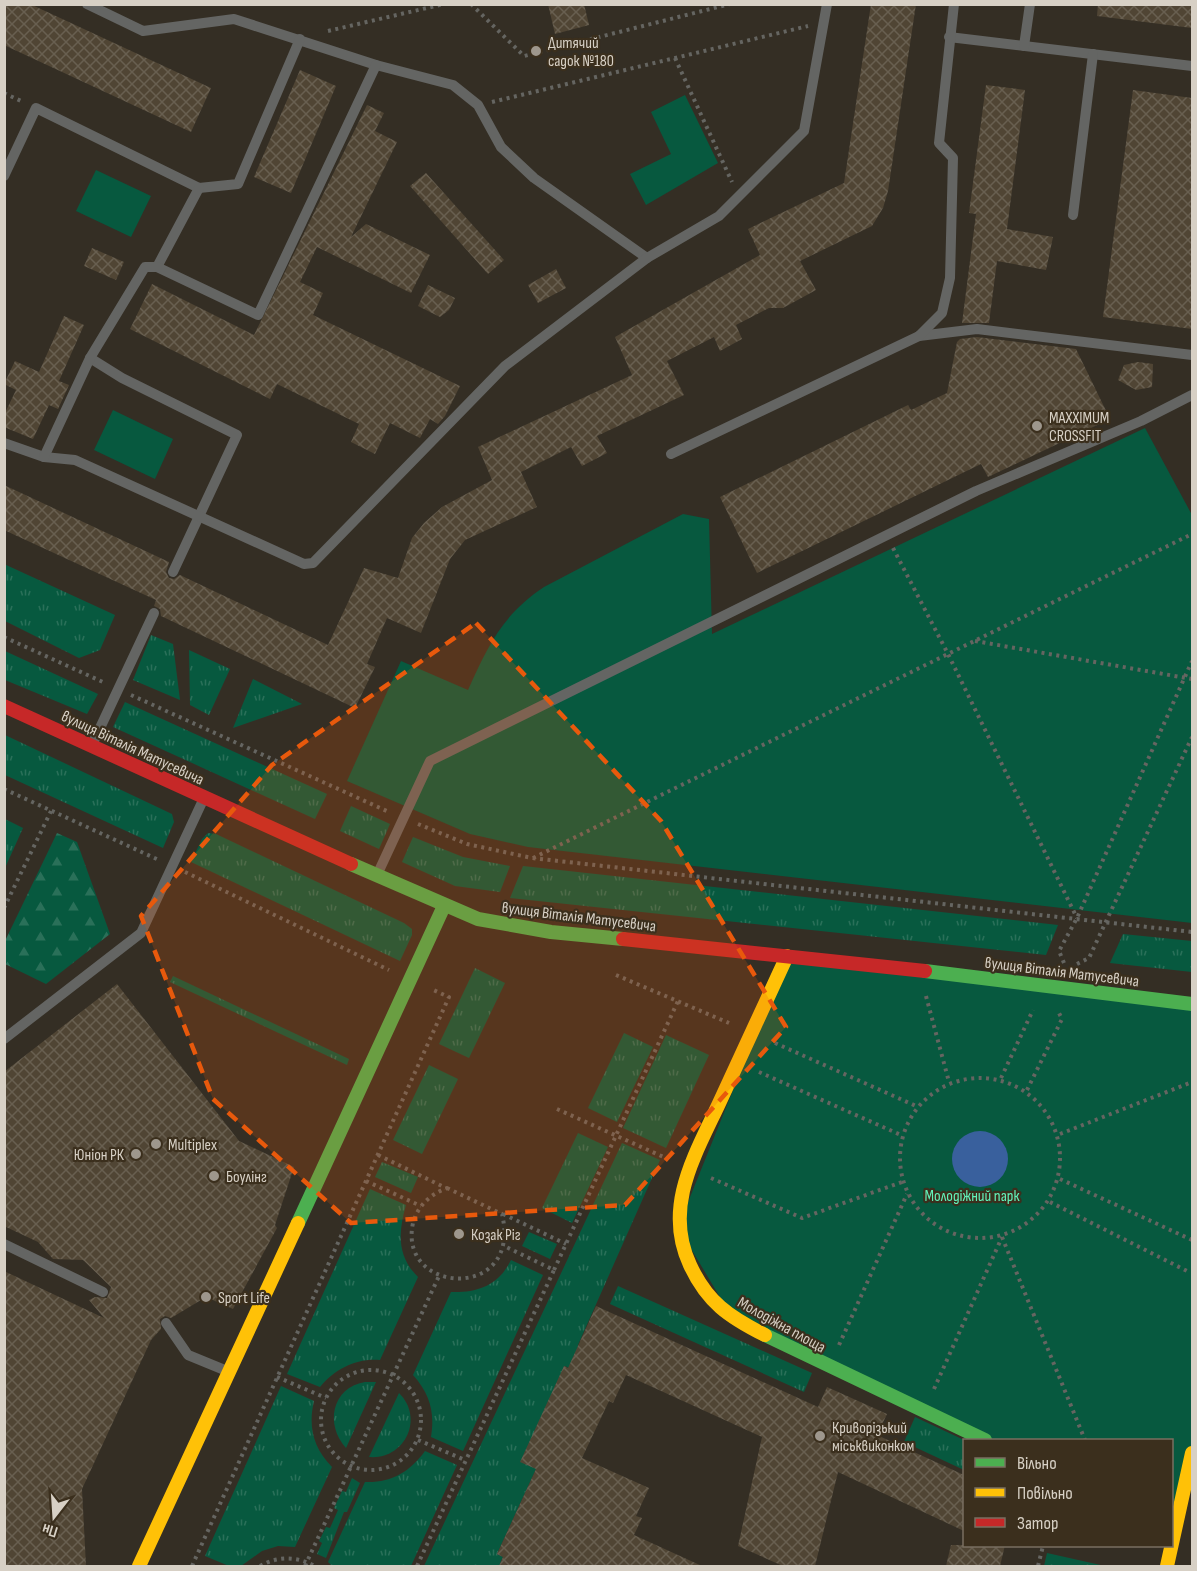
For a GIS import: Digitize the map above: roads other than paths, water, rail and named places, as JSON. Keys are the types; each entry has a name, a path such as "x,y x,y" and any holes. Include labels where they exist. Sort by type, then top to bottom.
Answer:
{"street":[{"name":"вулиця Віталія Матусевича","path":"4,706 377,876 478,919 513,927 919,970 1192,1004"},
{"path":"139,1566 444,906"},
{"name":"Молодіжна площа","path":"787,956 689,1169 682,1189 678,1227 682,1248 701,1288 733,1319 829,1368 983,1439"},
{"path":"1173,1539 1192,1453"},
{"path":"1167,1566 1171,1547"}],"lane":[{"path":"87,4 143,31 234,19 376,65 453,85 478,105 501,147 534,178 647,258"},
{"path":"4,443 44,457 75,460 304,564 313,563 505,366 647,258 719,216 804,131 827,4"},
{"path":"671,454 918,336 942,314 950,278 953,158 939,143 954,4"},
{"path":"1024,46 1030,4"},
{"path":"949,37 1192,66"},
{"path":"4,176 36,108 200,188 237,184 300,39"},
{"path":"1073,215 1093,54"},
{"path":"44,457 90,358 145,267 157,267 258,315 376,65"},
{"path":"157,267 200,188"},
{"path":"918,336 976,329 1192,355"},
{"path":"90,358 122,378 237,435 173,572"},
{"path":"377,876 430,761 885,534 976,491 1141,421 1192,395"},
{"path":"91,746 154,613"},
{"path":"4,1040 141,933 204,798"},
{"path":"4,1244 103,1292"},
{"path":"166,1323 188,1355 229,1371"}],"water":[{"path":"975,1131 985,1131 1000,1139 1006,1148 1008,1159 1006,1170 1000,1179 985,1187 975,1187 964,1182 957,1175 952,1164 952,1154 957,1143 964,1136"}],"place":[{"name":"Дитячий садок №180","path":"536,51"},
{"name":"MAXXIMUM CROSSFIT","path":"1037,426"},
{"name":"Multiplex","path":"156,1144"},
{"name":"Юніон РК","path":"136,1154"},
{"name":"Боулінг","path":"214,1176"},
{"name":"Козак Ріг","path":"459,1234"},
{"name":"Sport Life","path":"206,1297"},
{"name":"Криворізький міськвиконком","path":"820,1436"}],"park label":[{"name":"Молодіжний парк","path":"972,1195"}]}
